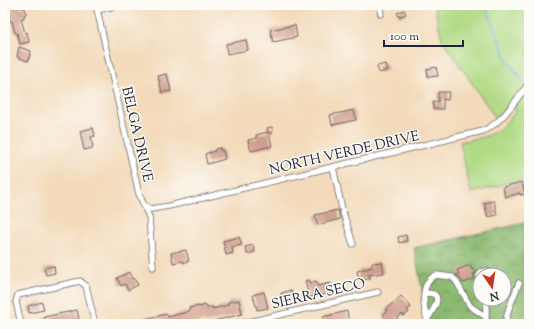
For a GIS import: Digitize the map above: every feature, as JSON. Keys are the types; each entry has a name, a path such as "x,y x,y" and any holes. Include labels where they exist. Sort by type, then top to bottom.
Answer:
{"street":[{"path":"96,8 120,5"},
{"path":"379,5 382,14"},
{"name":"BELGA DRIVE","path":"96,8 139,194 149,217 153,267"},
{"name":"NORTH VERDE DRIVE","path":"145,206 151,209 170,206 483,131 496,124 529,83"},
{"path":"333,167 342,209 352,244"},
{"path":"427,322 423,302 428,281 436,275 452,277 456,281 470,306 486,316"},
{"path":"21,324 16,302 18,295 80,281 86,286 95,324"},
{"path":"505,324 509,308 519,283"},
{"name":"SIERRA SECO","path":"240,324 378,292"},
{"path":"425,292 437,297 437,302 427,322"},
{"path":"486,308 486,324"}],"green space":[{"path":"434,5 529,5 529,156 526,163 528,178 471,193 460,142 492,134 503,126 516,111 514,97 497,120 442,39"},
{"path":"529,222 529,324 429,324 414,248"}],"building":[{"path":"6,5 21,5 22,8 25,8 26,14 24,15 24,18 21,19 25,33 27,32 29,42 20,44 12,21 9,21"},
{"path":"404,10 406,14 399,17 397,13"},
{"path":"295,25 297,37 273,42 270,30"},
{"path":"246,40 248,50 227,54 226,44"},
{"path":"19,47 31,51 28,61 17,57"},
{"path":"386,64 388,70 379,73 377,66"},
{"path":"436,67 438,76 428,77 427,69"},
{"path":"167,74 171,91 162,93 158,76"},
{"path":"438,92 449,92 448,100 443,99 443,109 433,109 433,102 438,102"},
{"path":"354,110 356,120 332,125 330,115"},
{"path":"272,127 273,132 269,133 272,146 251,151 248,140 257,138 256,135 268,132 267,128"},
{"path":"93,128 95,136 91,137 93,148 84,150 80,131"},
{"path":"220,148 221,151 223,150 225,159 207,164 205,154"},
{"path":"522,182 525,194 520,195 520,193 505,197 503,187"},
{"path":"494,201 497,215 488,217 484,203"},
{"path":"338,210 340,219 318,225 315,215"},
{"path":"406,235 407,241 399,243 398,237"},
{"path":"239,237 242,245 232,247 233,253 226,255 223,241"},
{"path":"253,245 255,252 247,254 245,247"},
{"path":"186,250 189,261 183,263 183,261 173,263 171,253"},
{"path":"382,262 384,273 369,275 370,279 359,280 357,271 372,267 372,263"},
{"path":"470,265 472,270 472,280 463,283 456,275 459,274 457,270"},
{"path":"54,266 55,273 46,275 44,268"},
{"path":"129,272 132,279 134,278 138,285 128,290 125,284 121,286 117,278"},
{"path":"309,280 310,283 316,281 318,286 330,283 333,293 309,297 305,281"},
{"path":"291,290 293,301 283,303 281,293"},
{"path":"264,292 268,308 257,310 253,295"},
{"path":"401,296 411,307 407,310 409,312 404,316 402,314 390,324 383,315 387,311 385,310"},
{"path":"239,300 242,314 205,323 205,321 192,324 120,324 120,322 133,319 134,321 167,314 168,317 190,311 189,308 199,306 206,305 207,308 213,307 213,309 228,305 228,302"},
{"path":"42,302 44,310 29,313 28,306"},
{"path":"77,310 80,324 46,324 44,317"},
{"path":"347,311 349,323 325,324 323,317"}],"waterway":[{"path":"485,5 507,60 526,86"}]}
